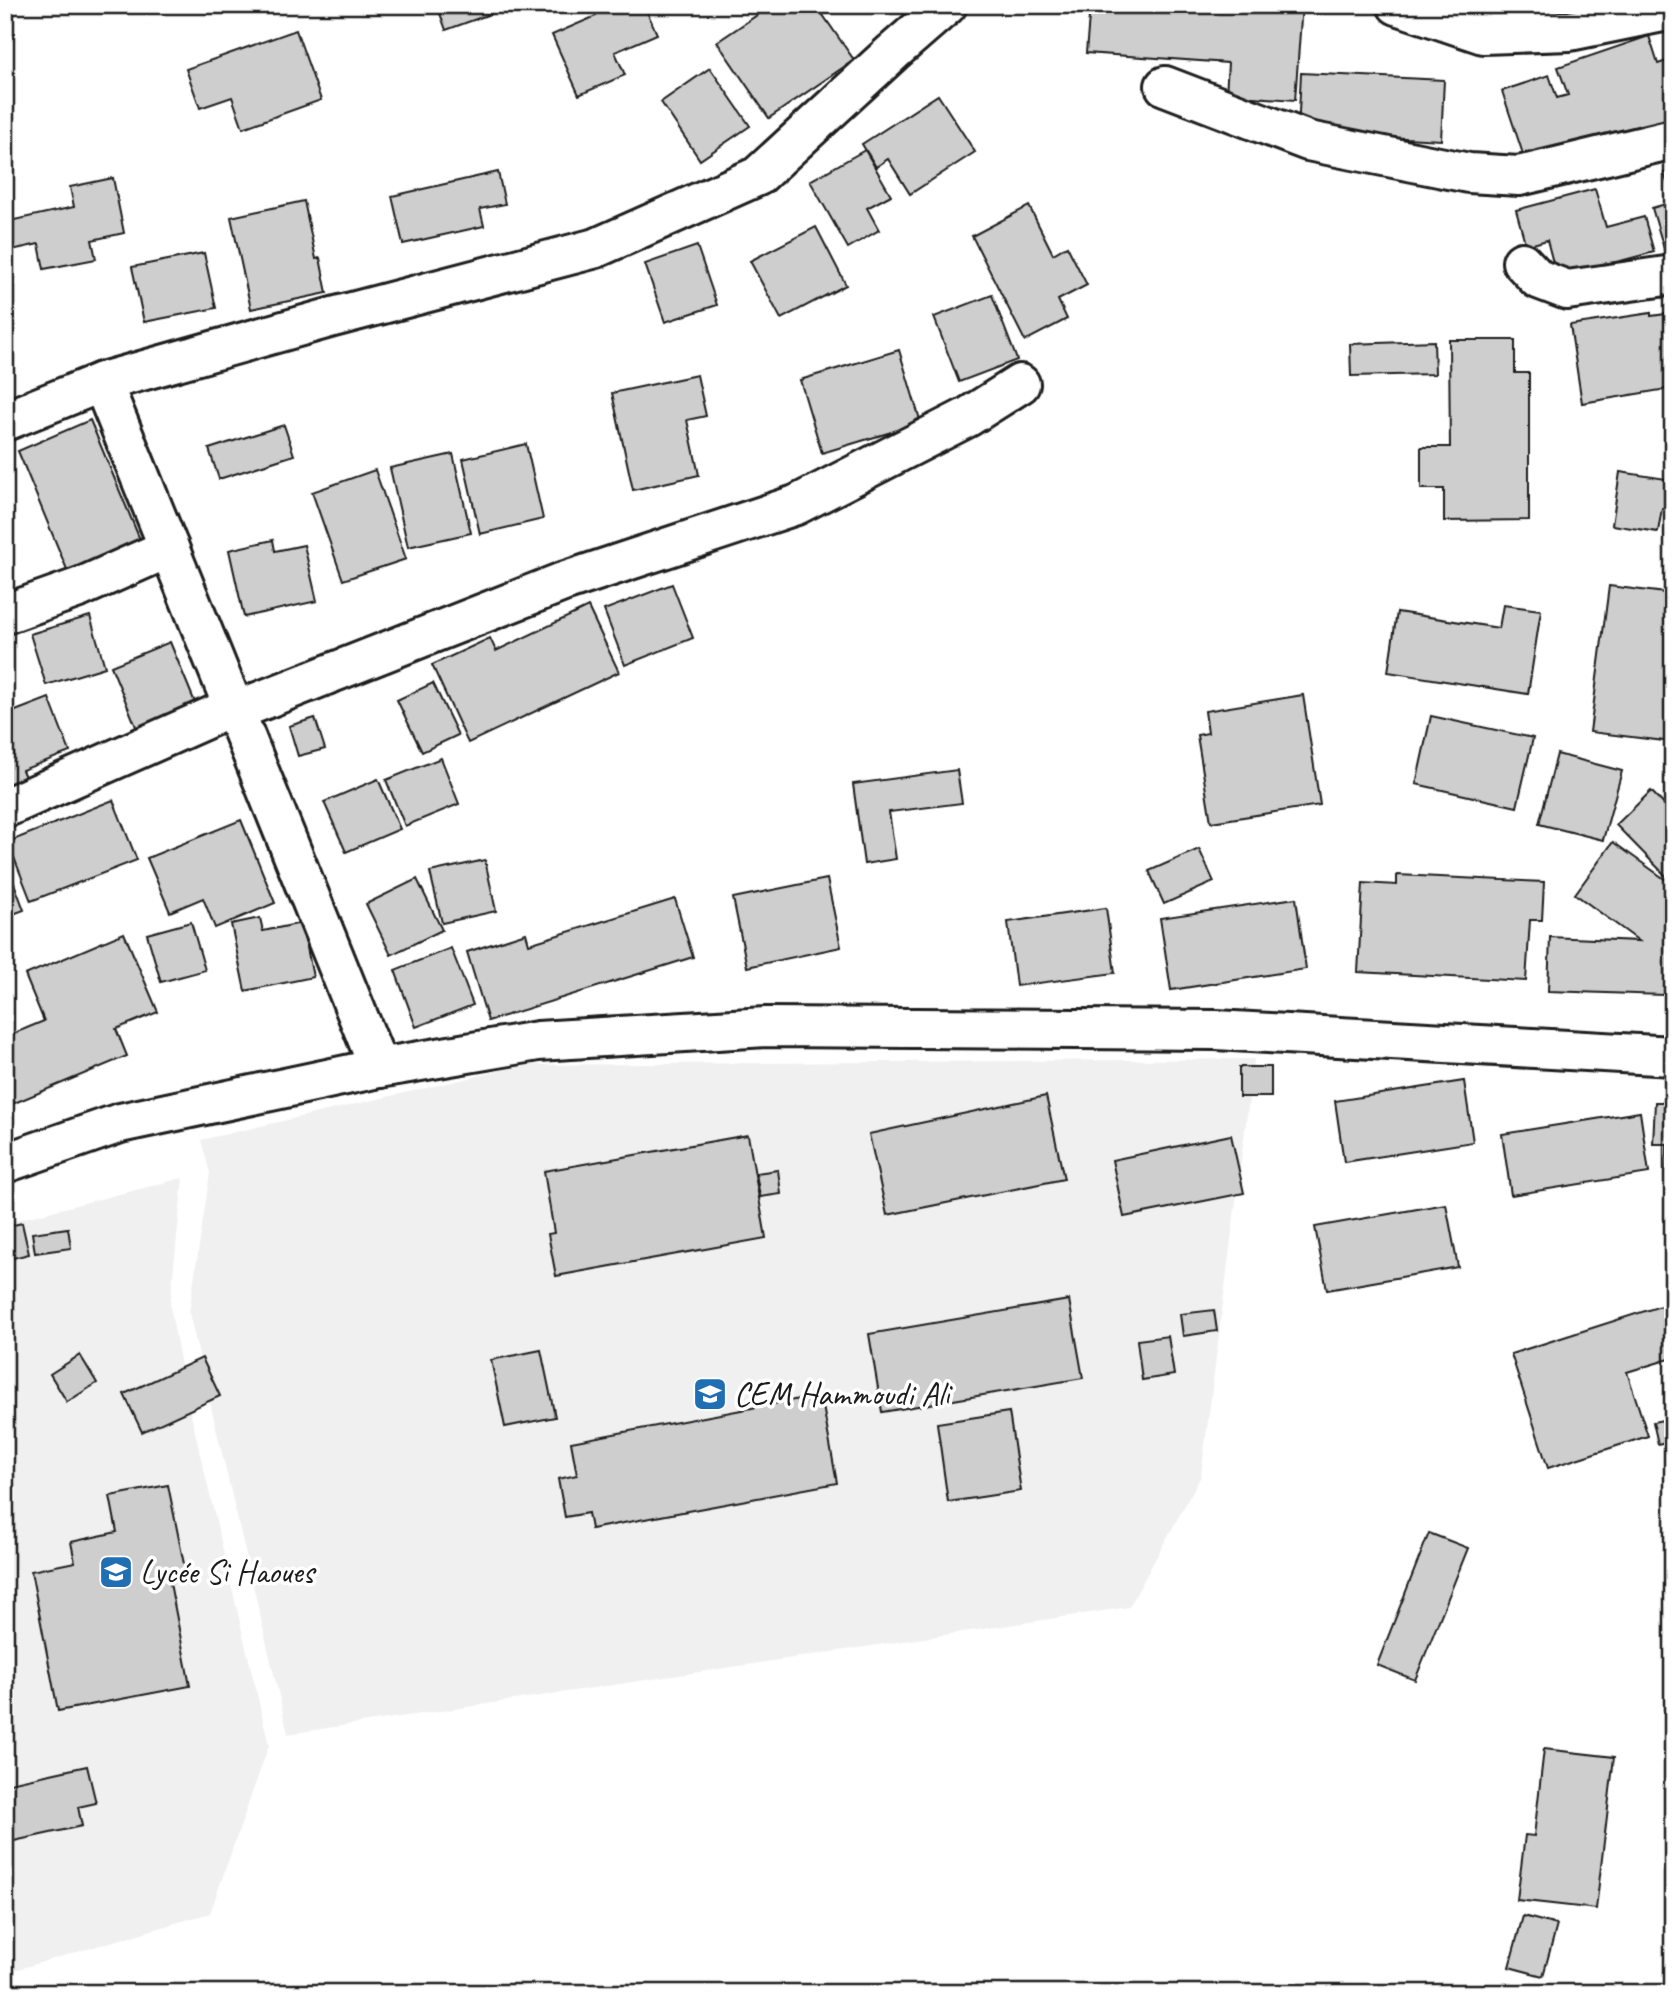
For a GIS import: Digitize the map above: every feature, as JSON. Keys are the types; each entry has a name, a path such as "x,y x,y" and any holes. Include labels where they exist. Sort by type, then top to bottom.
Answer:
{"street":[{"path":"5,421 102,382 609,243 758,176 893,51 947,5"},
{"path":"1397,5 1483,34 1570,31 1673,9"},
{"path":"1165,86 1308,141 1469,173 1519,176 1673,139"},
{"path":"1522,262 1538,279 1567,290 1673,275"},
{"path":"102,382 379,1068"},
{"path":"5,808 234,709 563,582 796,505 968,417 1020,384"},
{"path":"5,614 81,587 169,548"},
{"path":"5,1163 120,1123 379,1068 538,1041 766,1027 1216,1030 1673,1056"}],"shaded area":[{"name":"CEM Hammoudi Ali","path":"1254,1059 1201,1476 1129,1607 288,1734 189,1313 210,1173 201,1140 526,1065"},
{"name":"Lycée Si Haoues","path":"183,1178 170,1306 187,1398 269,1745 210,1913 5,1973 5,1223"}],"building":[{"path":"437,5 500,5 501,10 446,30"},
{"path":"592,5 644,5 657,34 615,52 625,75 579,95 552,35 596,16"},
{"path":"772,5 816,5 854,60 769,118 717,42"},
{"path":"1090,5 1302,5 1295,100 1226,95 1228,63 1086,53"},
{"path":"296,30 321,100 243,128 232,97 200,108 186,69"},
{"path":"1649,36 1658,64 1673,59 1673,117 1527,166 1502,91 1549,75 1557,98 1568,95 1558,67"},
{"path":"710,68 750,126 700,160 661,102"},
{"path":"1301,73 1444,80 1441,140 1298,132"},
{"path":"938,95 975,152 910,194 888,159 876,167 862,144"},
{"path":"865,150 891,195 867,208 879,230 848,248 810,181"},
{"path":"1673,171 1673,201 1664,173"},
{"path":"498,172 505,204 480,209 484,226 403,244 392,196"},
{"path":"113,178 124,233 92,240 96,259 44,269 39,244 7,251 5,222 74,207 70,187"},
{"path":"1595,189 1606,227 1644,217 1654,252 1557,278 1547,240 1526,246 1516,210"},
{"path":"304,201 316,259 320,258 327,293 251,309 231,217"},
{"path":"1672,202 1673,261 1668,262 1652,208"},
{"path":"1029,206 1053,254 1067,246 1087,285 1058,300 1067,319 1025,341 972,236"},
{"path":"816,227 846,285 781,319 750,261"},
{"path":"697,246 717,305 665,322 645,264"},
{"path":"204,253 216,308 144,322 132,267"},
{"path":"992,295 1017,360 959,382 934,317"},
{"path":"1651,313 1651,316 1673,313 1673,388 1582,403 1570,325"},
{"path":"1449,340 1515,340 1515,373 1529,373 1529,520 1444,521 1444,489 1421,489 1421,447 1450,447"},
{"path":"1434,341 1435,374 1351,376 1350,344"},
{"path":"899,350 921,423 822,453 800,380"},
{"path":"697,375 706,416 687,420 699,475 633,490 612,393"},
{"path":"90,420 141,542 68,572 18,451"},
{"path":"284,425 294,455 219,479 209,449"},
{"path":"526,444 543,519 480,534 463,459"},
{"path":"453,454 471,533 408,547 390,468"},
{"path":"375,470 406,559 343,580 312,492"},
{"path":"1620,472 1673,480 1673,509 1662,508 1658,532 1612,525"},
{"path":"273,540 275,551 304,545 317,601 244,617 229,550"},
{"path":"672,584 693,638 625,665 604,610"},
{"path":"1609,586 1673,594 1673,742 1590,732"},
{"path":"1503,605 1541,610 1528,694 1388,672 1397,612 1499,628"},
{"path":"588,607 619,672 468,743 432,665 490,638 496,651"},
{"path":"90,616 105,667 46,685 30,634"},
{"path":"170,642 196,705 137,729 111,666"},
{"path":"433,683 458,735 422,752 397,700"},
{"path":"1303,695 1320,805 1211,822 1197,735 1208,733 1205,711"},
{"path":"49,698 70,752 22,770 27,782 5,790 5,758 14,754 5,730 5,715"},
{"path":"1431,716 1533,738 1517,807 1416,784"},
{"path":"315,718 325,749 298,756 289,726"},
{"path":"1557,754 1622,771 1603,840 1539,824"},
{"path":"441,758 459,804 405,826 386,780"},
{"path":"957,770 962,803 889,812 896,859 864,864 853,784"},
{"path":"378,779 400,829 346,852 324,802"},
{"path":"1651,791 1673,814 1673,877 1670,880 1616,825"},
{"path":"113,800 137,860 31,901 8,842"},
{"path":"241,820 275,903 215,928 203,898 170,912 147,858"},
{"path":"1613,842 1673,885 1673,983 1664,995 1548,991 1550,937 1639,941 1575,894"},
{"path":"1199,849 1214,882 1164,904 1149,871"},
{"path":"5,859 24,910 5,917"},
{"path":"485,860 496,911 442,923 430,872"},
{"path":"1397,875 1544,882 1542,920 1530,920 1526,981 1358,972 1363,883 1397,885"},
{"path":"417,879 442,930 391,955 366,904"},
{"path":"827,879 841,947 747,967 733,898"},
{"path":"1296,898 1306,969 1171,990 1160,918"},
{"path":"675,899 693,957 488,1021 467,952 526,933 529,944"},
{"path":"1106,908 1115,973 1016,986 1008,922"},
{"path":"260,918 263,931 302,923 313,977 245,991 231,924"},
{"path":"191,922 205,970 161,982 147,934"},
{"path":"124,933 158,1012 116,1029 127,1056 5,1107 5,1037 44,1021 25,975"},
{"path":"451,948 473,1005 416,1027 395,970"},
{"path":"1239,1067 1271,1067 1271,1097 1239,1097"},
{"path":"1464,1081 1473,1142 1344,1162 1335,1101"},
{"path":"1046,1096 1064,1179 887,1215 869,1134"},
{"path":"1655,1102 1673,1102 1673,1178 1666,1178 1667,1144 1653,1144"},
{"path":"1640,1112 1649,1173 1511,1195 1502,1134"},
{"path":"748,1135 766,1238 556,1276 548,1234 554,1233 544,1171"},
{"path":"1231,1135 1244,1193 1124,1217 1112,1160"},
{"path":"778,1170 781,1194 760,1197 756,1173"},
{"path":"1446,1204 1458,1267 1327,1290 1315,1227"},
{"path":"22,1223 29,1254 5,1260 5,1227"},
{"path":"68,1228 71,1248 35,1253 32,1233"},
{"path":"1069,1300 1083,1378 882,1412 869,1334"},
{"path":"1673,1302 1673,1358 1627,1372 1648,1436 1548,1468 1511,1354"},
{"path":"1214,1310 1217,1331 1183,1336 1180,1314"},
{"path":"1168,1336 1174,1375 1142,1380 1137,1340"},
{"path":"541,1350 555,1417 505,1427 491,1360"},
{"path":"80,1355 97,1383 67,1402 50,1374"},
{"path":"202,1358 220,1396 142,1432 124,1394"},
{"path":"821,1395 837,1483 591,1529 588,1513 565,1517 558,1479 577,1475 571,1442"},
{"path":"1009,1412 1021,1491 948,1502 937,1423"},
{"path":"1673,1418 1673,1440 1658,1444 1653,1422"},
{"path":"168,1485 187,1579 170,1583 190,1686 58,1711 31,1571 75,1562 71,1542 117,1532 110,1496"},
{"path":"1429,1533 1468,1548 1415,1680 1377,1665"},
{"path":"1544,1749 1614,1757 1596,1909 1517,1900 1525,1835 1534,1836"},
{"path":"87,1766 96,1803 78,1807 82,1826 5,1843 5,1784"},
{"path":"1523,1916 1557,1925 1543,1976 1509,1967"}],"place":[{"name":"CEM Hammoudi Ali","path":"710,1394"},
{"name":"Lycée Si Haoues","path":"116,1572"}]}
